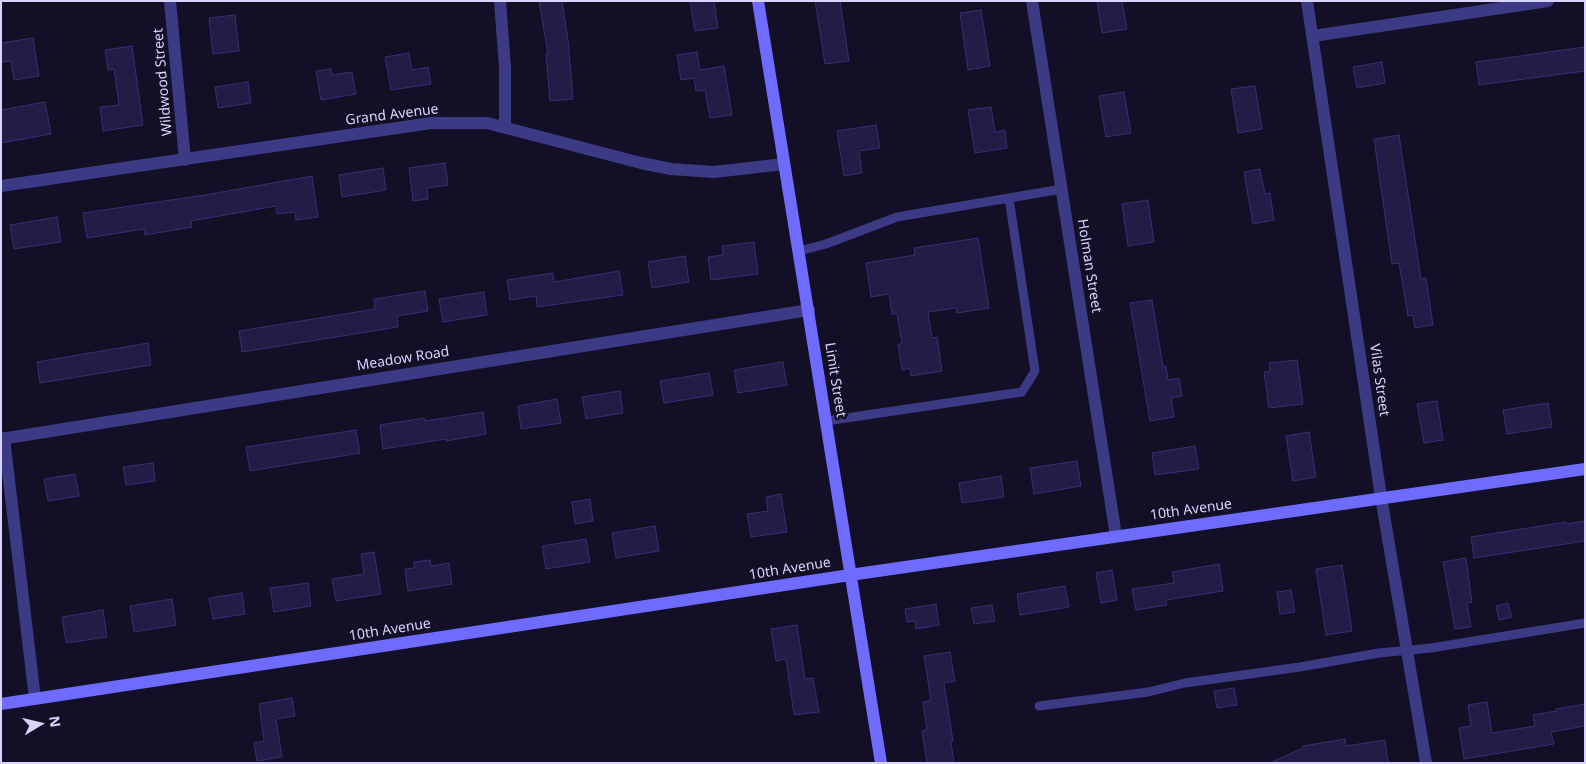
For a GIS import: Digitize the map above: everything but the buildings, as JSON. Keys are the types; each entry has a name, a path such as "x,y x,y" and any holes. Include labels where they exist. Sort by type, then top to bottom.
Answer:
{"street":[{"name":"Wildwood Street","path":"170,1 185,160"},
{"path":"500,1 505,68 505,128"},
{"name":"Limit Street","path":"758,1 881,763"},
{"name":"Holman Street","path":"1032,1 1116,536"},
{"name":"Vilas Street","path":"1307,1 1381,497 1426,763"},
{"path":"1313,36 1548,1"},
{"name":"Grand Avenue","path":"1,186 431,123 487,123 632,161 671,169 714,172 784,164"},
{"name":"Meadow Road","path":"2,438 809,310"},
{"path":"2,438 34,699"},
{"name":"10th Avenue","path":"1,704 850,575 1585,468"}],"lane":[{"path":"799,252 826,244 897,217 1062,189"},
{"path":"826,421 1022,392 1035,371 1009,198"},
{"path":"1039,706 1148,692 1184,684 1379,653 1432,648 1585,623"}]}
